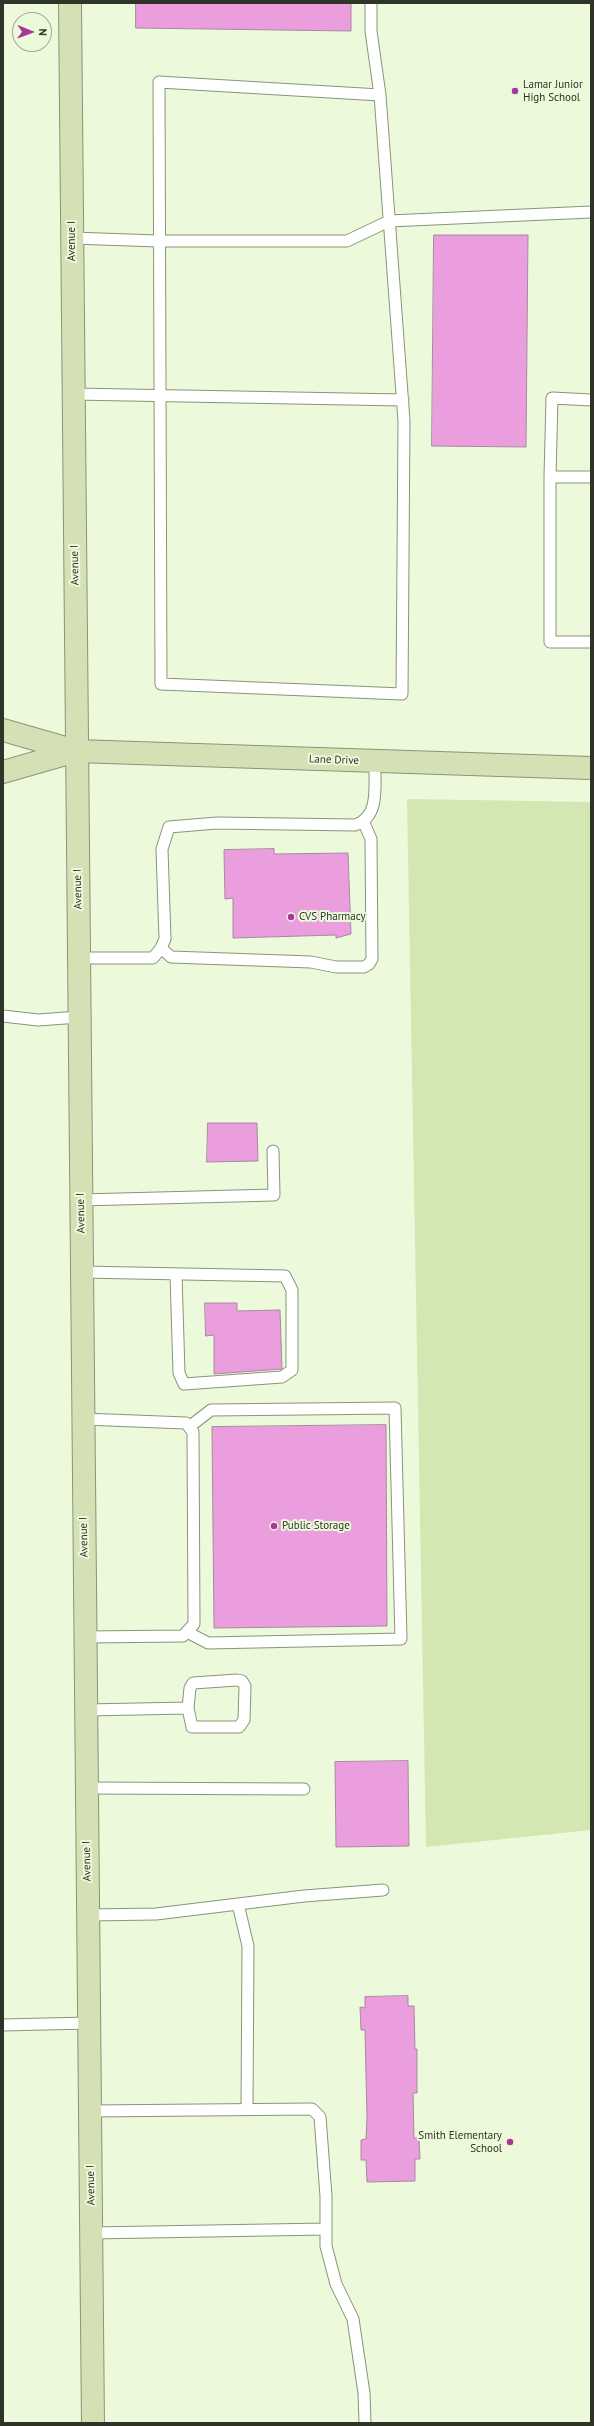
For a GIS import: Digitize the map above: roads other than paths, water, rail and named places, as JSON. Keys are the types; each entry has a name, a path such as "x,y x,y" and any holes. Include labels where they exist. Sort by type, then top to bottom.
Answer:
{"main road":[{"name":"Avenue I","path":"70,3 93,2423"},
{"path":"3,730 76,751"},
{"path":"3,772 76,751"},
{"name":"Lane Drive","path":"76,751 591,768"}],"lane":[{"path":"371,3 371,31 380,95 403,400 402,694 161,684 158,395 159,82 380,95"},
{"path":"72,238 158,241 347,241 389,221 591,212"},
{"path":"73,394 403,400"},
{"path":"591,400 552,398 550,477 550,642 591,642"},
{"path":"550,477 591,477"},
{"path":"78,958 153,958 161,948 165,939 162,849 166,832 169,827 217,824 355,825 364,823 370,817 373,806 375,761"},
{"path":"161,948 171,957 192,959 311,962 336,967 364,967 369,964 372,958 371,839 364,823"},
{"path":"3,1016 38,1020 79,1017"},
{"path":"81,1200 274,1195 273,1151"},
{"path":"82,1272 285,1276 292,1290 292,1370 282,1377 184,1384 179,1373 176,1274"},
{"path":"187,1632 208,1643 401,1639 395,1408 211,1410 188,1427"},
{"path":"83,1419 186,1423 193,1432 194,1624 183,1636 85,1637"},
{"path":"237,1680 242,1681 245,1686 244,1720 239,1727 192,1727 188,1708 190,1688 193,1683 237,1680"},
{"path":"86,1710 188,1708"},
{"path":"87,1788 304,1789"},
{"path":"88,1915 156,1914 238,1904 383,1890"},
{"path":"238,1904 248,1946 247,2109"},
{"path":"3,2025 89,2022"},
{"path":"90,2111 312,2109 320,2117 326,2196 326,2246 336,2284 353,2318 364,2393 365,2423"},
{"path":"91,2233 326,2229"}],"place":[{"name":"Lamar Junior High School","path":"515,91"},
{"name":"CVS Pharmacy","path":"291,917"},
{"name":"Public Storage","path":"274,1526"},
{"name":"Smith Elementary School","path":"510,2142"}]}
